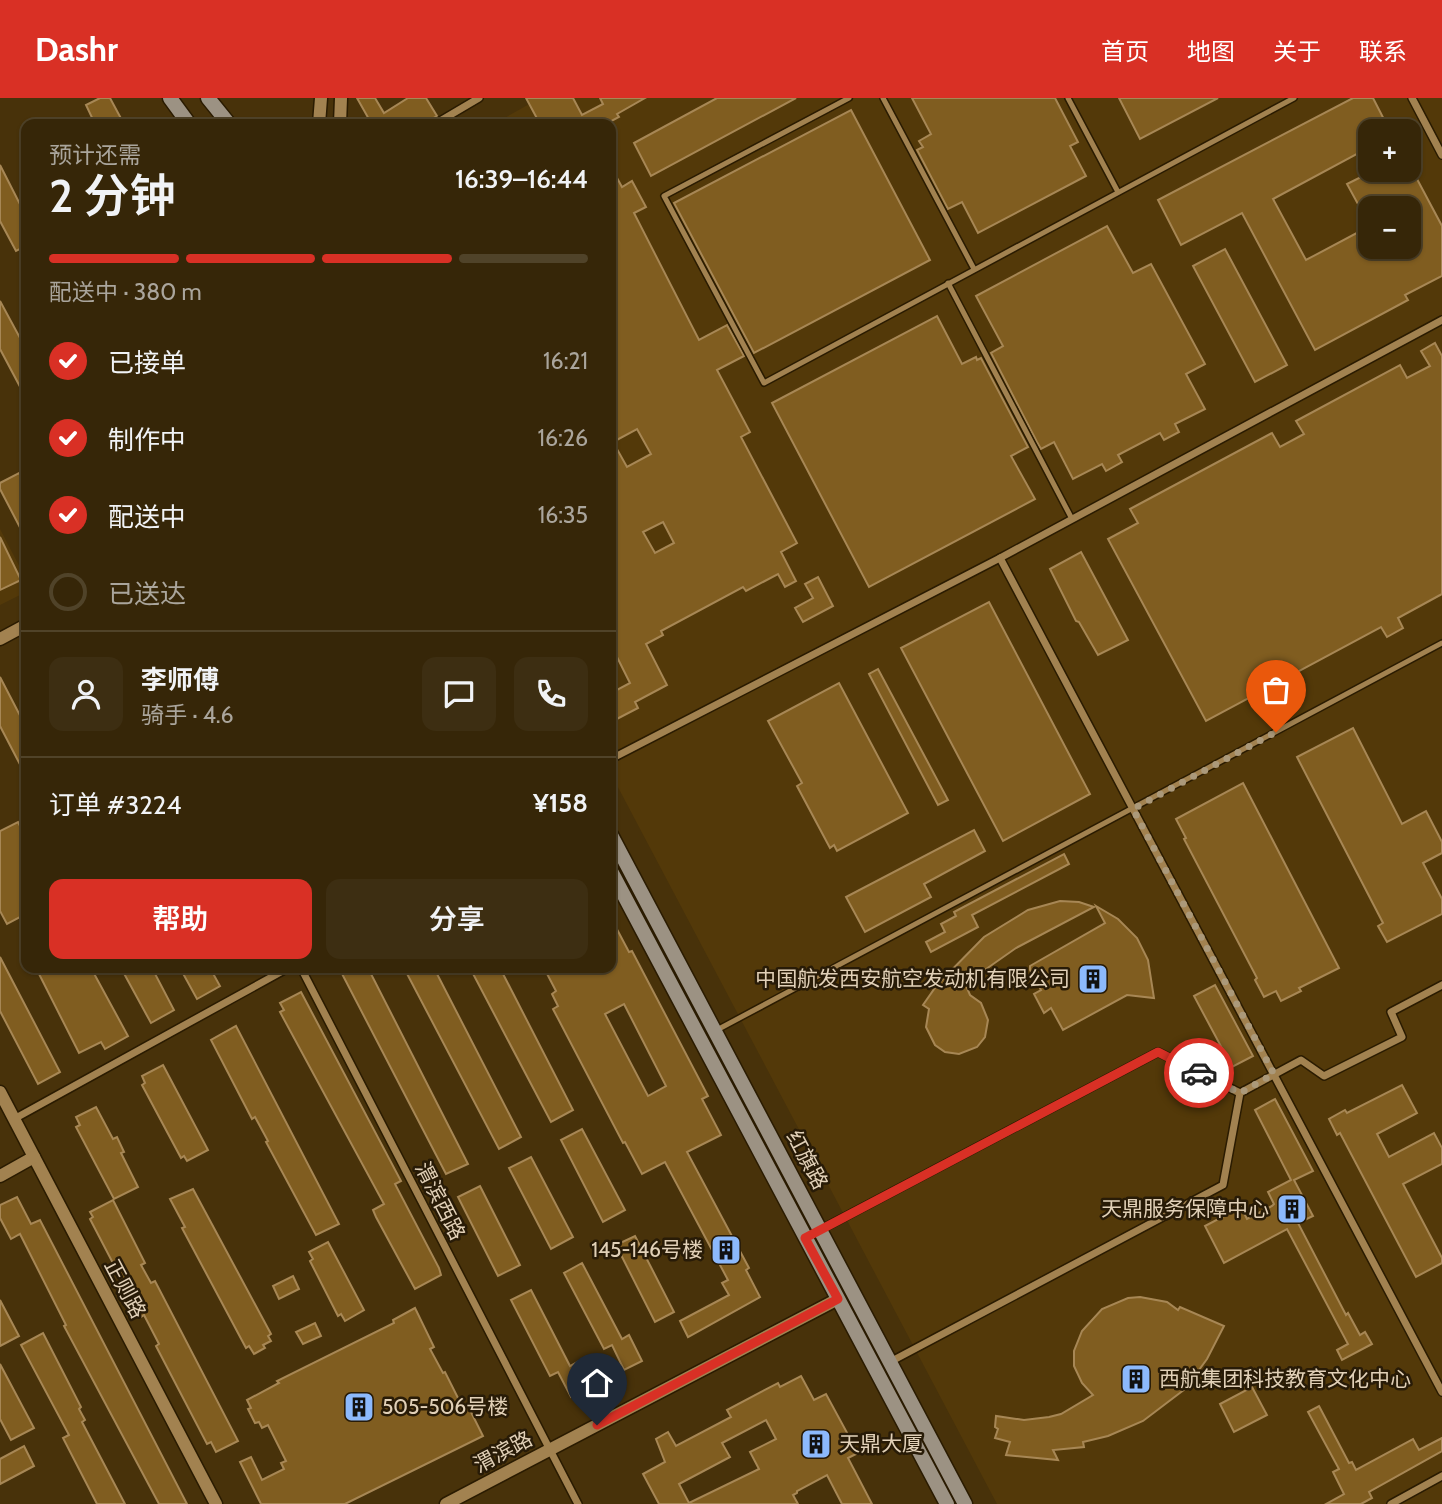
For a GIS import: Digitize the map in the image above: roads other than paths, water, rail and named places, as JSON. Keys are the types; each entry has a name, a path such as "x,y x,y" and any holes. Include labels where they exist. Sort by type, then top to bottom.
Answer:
{"main road":[{"path":"170,98 185,119"},
{"path":"208,98 225,119"},
{"name":"红旗路","path":"616,844 965,1504"},
{"name":"红旗路","path":"616,880 947,1504"}],"street":[{"path":"319,119 321,98"},
{"path":"340,119 341,98"},
{"path":"443,119 479,98"},
{"path":"1412,98 1442,155"},
{"path":"616,756 1000,558 1442,320"},
{"path":"1000,558 1442,1392"},
{"path":"0,639 21,628"},
{"path":"14,1119 279,973"},
{"name":"渭滨西路","path":"304,973 578,1504"},
{"path":"1240,1093 1301,1060 1324,1076 1402,1037 1391,1012 1442,985"},
{"path":"805,1238 1158,1052 1240,1093"},
{"name":"正则路","path":"0,1092 216,1504"},
{"path":"876,1371 1223,1185 1240,1093"},
{"path":"0,1176 34,1157"},
{"name":"渭滨路","path":"446,1504 838,1299"},
{"path":"1391,1504 1442,1476"}],"lane":[{"path":"849,98 664,196 764,383 1294,98"},
{"path":"883,98 974,269"},
{"path":"1068,98 1118,192"},
{"path":"948,284 1072,519"},
{"path":"715,1031 1442,643"}],"place":[{"name":"中国航发西安航空发动机有限公司","path":"1093,979"},
{"name":"天鼎服务保障中心","path":"1292,1209"},
{"name":"145-146号楼","path":"726,1250"},
{"name":"西航集团科技教育文化中心","path":"1136,1379"},
{"name":"505-506号楼","path":"359,1407"},
{"name":"天鼎大厦","path":"816,1444"}]}
